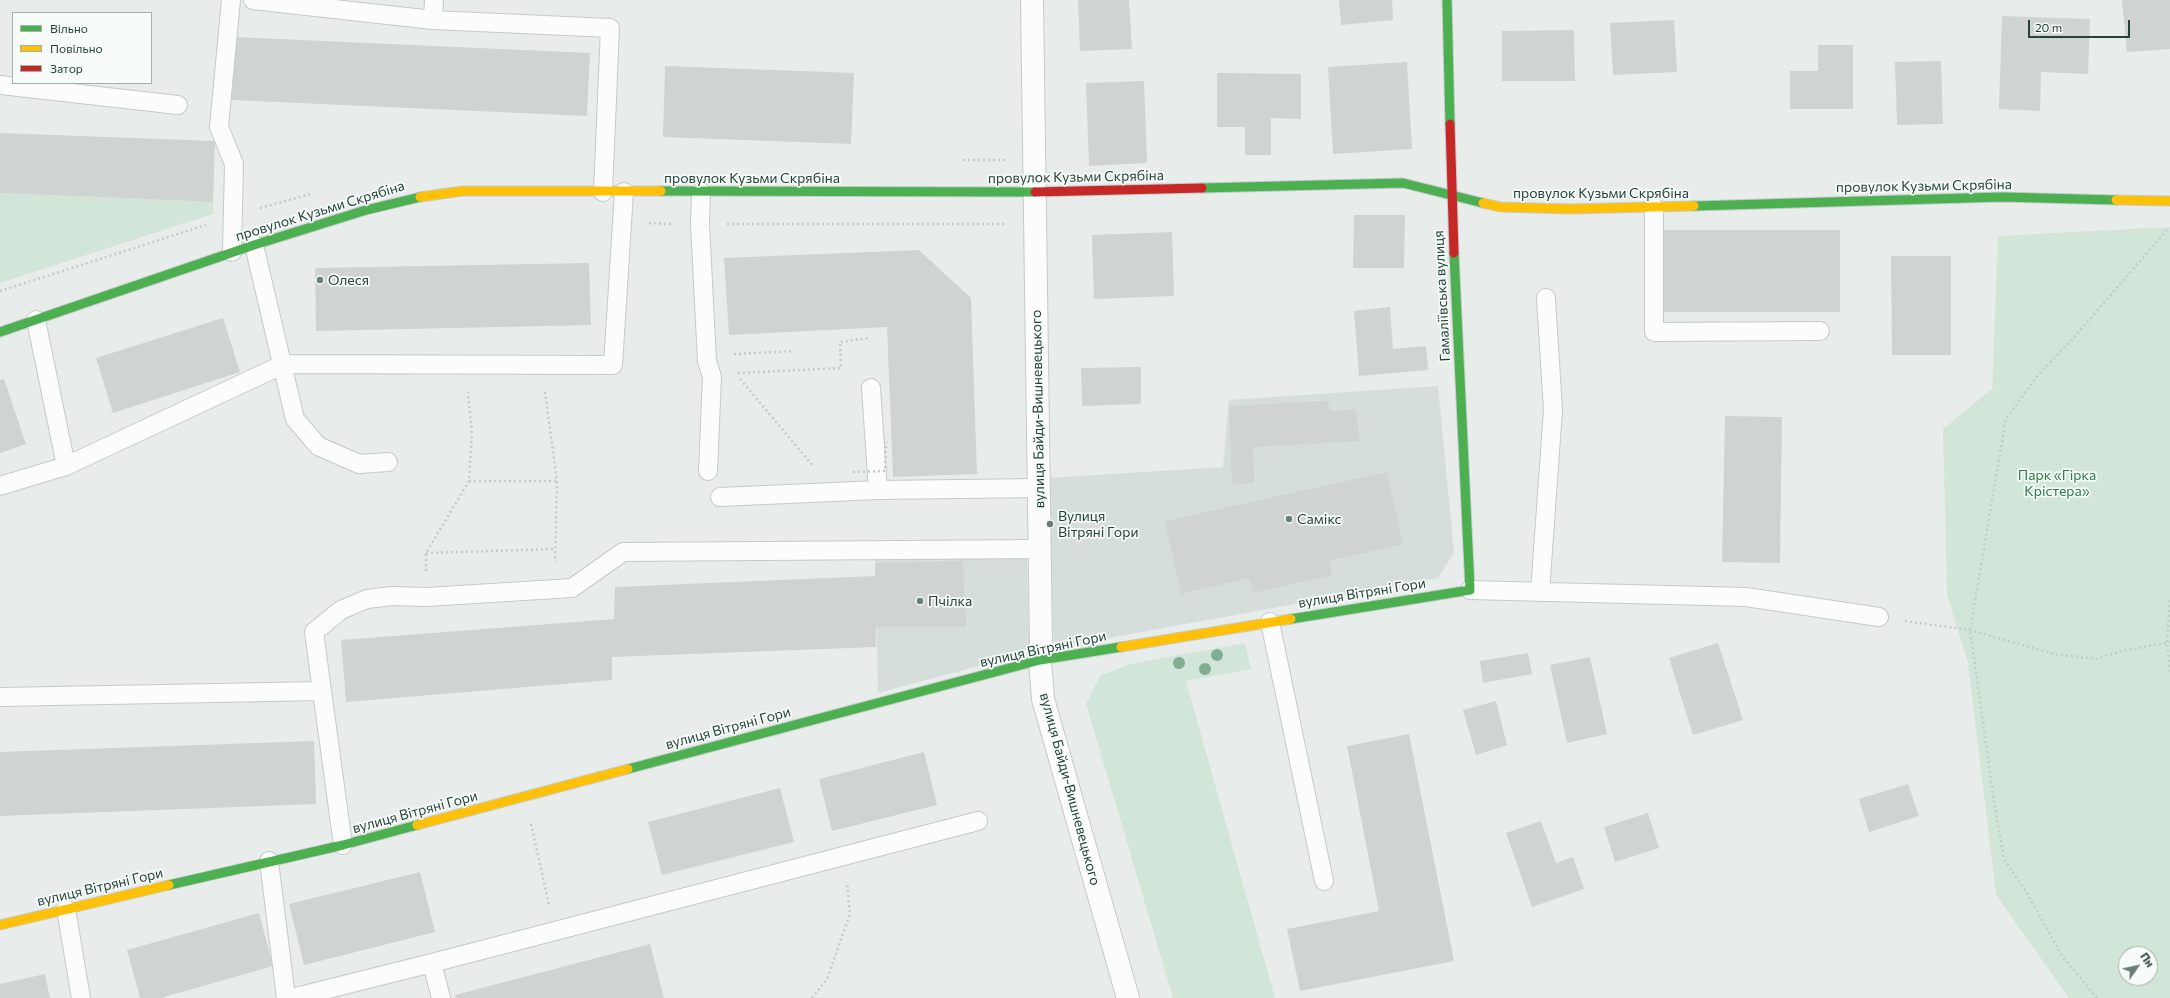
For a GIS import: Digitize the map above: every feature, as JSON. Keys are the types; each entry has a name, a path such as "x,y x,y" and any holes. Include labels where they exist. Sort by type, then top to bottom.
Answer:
{"street":[{"name":"вулиця Байди-Вишневецького","path":"1032,0 1042,646 1040,660 1043,700 1128,998"},
{"name":"Гамаліївська вулиця","path":"1447,0 1451,194 1470,590"},
{"name":"провулок Кузьми Скрябіна","path":"0,332 232,252 366,210 412,198 463,192 1035,192 1403,183 1500,207 1570,209 2002,197 2170,201"},
{"name":"вулиця Вітряні Гори","path":"0,925 342,845 1040,660 1470,590"}],"lane":[{"path":"231,0 218,127 234,164 232,252"},
{"path":"261,0 433,20 610,28 604,192"},
{"path":"433,20 434,0"},
{"path":"0,85 178,105"},
{"path":"0,486 66,466 284,364 612,366 624,192"},
{"path":"701,192 700,224 707,361 712,377 708,471"},
{"path":"1654,207 1654,332 1820,331"},
{"path":"254,245 284,364 295,419 318,446 359,464 388,462"},
{"path":"1540,592 1553,410 1546,298"},
{"path":"36,320 66,466"},
{"path":"871,388 878,490"},
{"path":"720,497 759,491 1039,488"},
{"path":"342,845 314,632 341,610 367,599 392,596 427,597 572,588 623,552 1040,550"},
{"path":"1470,590 1746,597 1878,617"},
{"path":"1270,622 1324,881"},
{"path":"0,697 322,691"},
{"path":"292,998 978,821"},
{"path":"269,861 286,998"},
{"path":"66,909 81,998"},
{"path":"432,963 441,998"}],"path":[{"path":"622,223 1011,224"},
{"path":"2097,998 2062,956 2027,893 2004,859 1995,808 1970,630 2006,418 2038,375 2068,344 2170,227"},
{"path":"817,470 734,373 841,368 840,342 869,338"},
{"path":"707,361 733,354 794,351"},
{"path":"733,354 734,361"},
{"path":"466,365 472,434 469,481 426,553 554,548 557,481 542,365"},
{"path":"845,473 885,471 886,442"},
{"path":"469,481 557,481"},
{"path":"2170,600 2168,642 2170,673"},
{"path":"1878,617 1970,630 2054,654 2096,659 2168,642"},
{"path":"530,820 545,885"},
{"path":"812,998 827,979 850,914 844,856"}],"shaded area":[{"path":"1438,386 1454,552 1438,578 1054,648 1047,478 1223,467 1229,400"},
{"path":"1027,553 1029,644 1023,654 878,693 875,557"}],"green space":[{"path":"0,193 213,202 213,214 0,283"},
{"name":"Парк «Гірка Крістера»","path":"2170,227 2170,998 2069,998 1996,895 1968,663 1947,595 1943,429 1992,389 1998,236"},
{"path":"1245,643 1251,669 1186,681 1275,998 1173,998 1086,704 1100,676 1130,664"}],"building":[{"path":"1078,0 1129,0 1132,49 1080,51"},
{"path":"1339,0 1392,0 1393,20 1341,25"},
{"path":"2122,0 2170,0 2170,49 2127,52"},
{"path":"2002,16 2090,19 2088,74 2041,72 2040,111 1999,109"},
{"path":"1674,20 1677,72 1613,75 1610,23"},
{"path":"1574,30 1575,81 1502,81 1502,31"},
{"path":"235,37 590,53 587,116 232,100"},
{"path":"1818,45 1853,45 1853,109 1790,109 1790,71 1818,71"},
{"path":"1941,61 1943,124 1897,125 1895,62"},
{"path":"1407,62 1412,149 1333,154 1328,67"},
{"path":"665,66 854,73 851,144 663,137"},
{"path":"1217,73 1301,74 1301,119 1271,118 1271,155 1245,155 1245,127 1217,127"},
{"path":"1144,81 1147,163 1089,166 1086,83"},
{"path":"0,133 215,141 213,202 0,193"},
{"path":"1354,215 1405,215 1404,268 1353,268"},
{"path":"1663,230 1840,230 1840,312 1664,312"},
{"path":"1172,232 1174,296 1094,299 1092,235"},
{"path":"919,250 971,298 977,474 893,477 887,327 729,335 724,258"},
{"path":"1891,256 1951,256 1951,355 1892,355"},
{"path":"589,263 591,325 316,331 315,268"},
{"path":"1390,307 1393,349 1426,346 1428,370 1359,376 1354,311"},
{"path":"223,318 240,372 113,413 96,358"},
{"path":"1141,367 1141,404 1082,406 1081,368"},
{"path":"4,379 26,444 0,453 0,380"},
{"path":"1327,401 1331,411 1356,409 1360,441 1253,447 1254,483 1232,484 1229,406"},
{"path":"1725,416 1782,417 1780,563 1722,562"},
{"path":"1387,472 1403,544 1329,561 1332,575 1253,593 1249,578 1181,594 1165,521"},
{"path":"963,561 966,627 876,627 876,647 612,657 612,680 346,702 341,640 614,619 615,587 875,576 875,563"},
{"path":"1718,643 1743,720 1693,735 1669,658"},
{"path":"1528,653 1532,674 1483,683 1480,661"},
{"path":"1590,657 1607,734 1567,743 1550,665"},
{"path":"1496,701 1507,745 1476,755 1463,710"},
{"path":"1409,734 1454,961 1300,991 1287,929 1379,911 1347,746"},
{"path":"314,741 316,804 0,816 0,752"},
{"path":"924,752 937,805 832,831 819,779"},
{"path":"1908,784 1919,816 1869,832 1859,799"},
{"path":"780,788 794,842 662,875 648,822"},
{"path":"1648,813 1659,848 1615,862 1604,827"},
{"path":"1541,821 1556,863 1573,857 1584,889 1532,907 1506,833"},
{"path":"420,872 435,932 304,965 289,904"},
{"path":"259,913 273,966 161,998 140,998 127,950"},
{"path":"650,944 664,998 456,998 455,995"},
{"path":"45,974 50,998 0,998 0,984"}],"traffic: fast":[{"path":"1447,0 1450,124"},
{"path":"1202,188 1403,183 1483,203"},
{"path":"661,191 1035,192"},
{"path":"0,332 254,245 366,210 420,197"},
{"path":"1694,206 2002,197 2116,200"},
{"path":"1291,619 1470,590 1454,253"},
{"path":"628,769 1040,660 1121,647"},
{"path":"169,885 343,845 417,825"}],"traffic: slow":[{"path":"420,197 463,191 661,191"},
{"path":"2116,200 2170,201"},
{"path":"1483,203 1500,207 1570,209 1694,206"},
{"path":"1121,647 1291,619"},
{"path":"417,825 628,769"},
{"path":"0,925 169,885"}],"traffic: jam":[{"path":"1450,124 1454,253"},
{"path":"1035,192 1202,188"}],"place":[{"name":"Олеся","path":"320,280"},
{"name":"Самікс","path":"1289,519"},
{"name":"Вулиця Вітряні Гори","path":"1050,524"},
{"name":"Пчілка","path":"920,601"}]}
